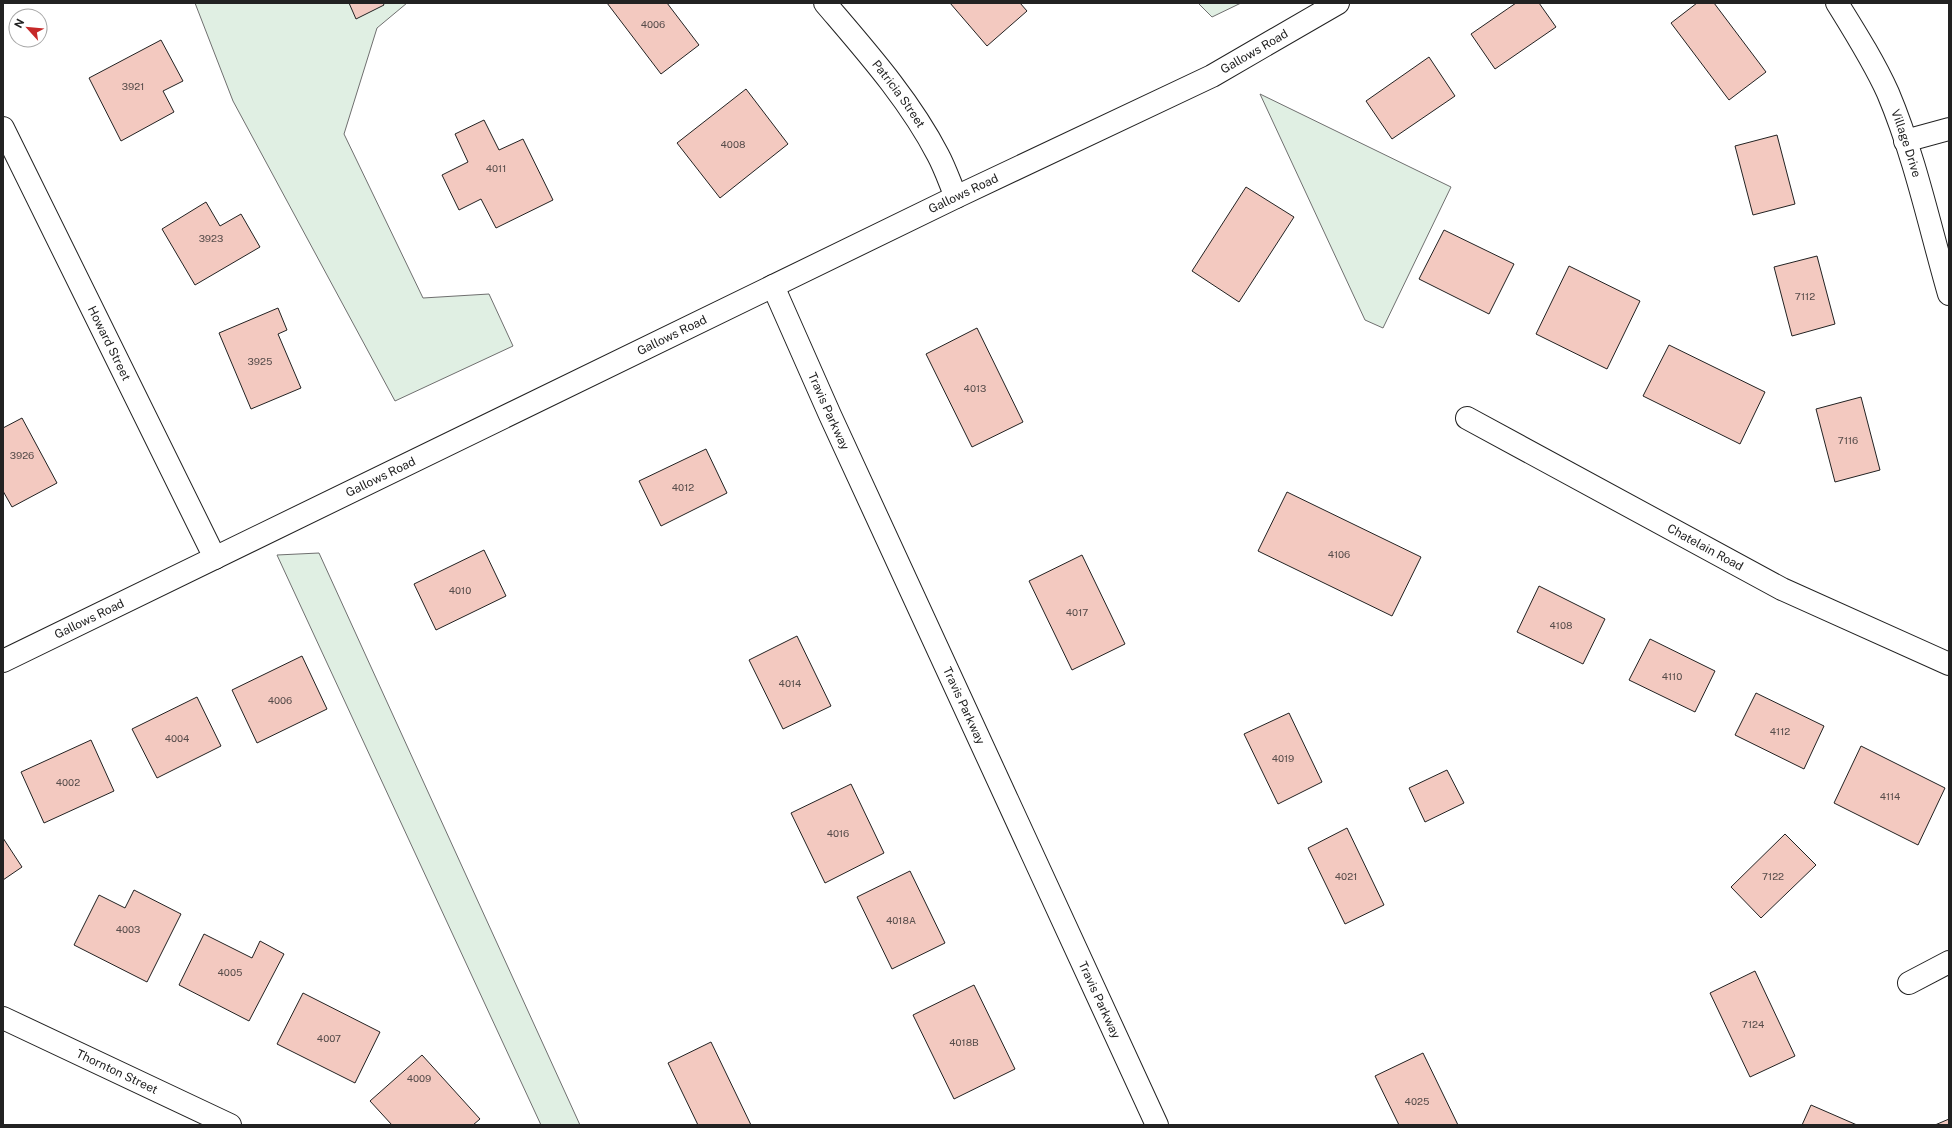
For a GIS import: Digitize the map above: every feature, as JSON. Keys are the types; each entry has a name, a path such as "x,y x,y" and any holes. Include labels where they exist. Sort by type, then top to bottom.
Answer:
{"street":[{"name":"Patricia Street","path":"824,3 860,44 918,121 938,155 956,197"},
{"name":"Gallows Road","path":"3,661 956,197 1212,76 1338,3"},
{"name":"Village Drive","path":"1837,3 1852,27 1887,92 1905,141 1949,294"},
{"name":"Howard Street","path":"3,128 215,558"},
{"path":"1905,141 1949,129"},
{"name":"Travis Parkway","path":"774,286 830,416 1157,1125"},
{"name":"Chatelain Road","path":"1467,418 1782,589 1949,664"},
{"path":"1909,983 1949,962"},
{"name":"Thornton Street","path":"3,1018 230,1125"}],"green space":[{"path":"195,3 407,3 377,28 344,134 423,298 489,294 513,346 395,401 233,101"},
{"path":"1198,3 1241,3 1212,17"},
{"path":"1260,94 1451,187 1383,328 1365,320"},
{"path":"319,553 580,1125 541,1125 277,555"}],"building":[{"path":"349,3 383,3 384,5 356,19"},
{"path":"607,3 667,3 699,45 661,74"},
{"path":"950,3 1020,3 1027,11 987,46"},
{"path":"1516,3 1539,3 1556,27 1495,69 1471,34"},
{"path":"1697,3 1714,3 1766,72 1729,100 1671,23"},
{"path":"161,40 183,81 163,91 174,112 121,141 89,78"},
{"path":"1429,57 1455,96 1392,139 1366,101"},
{"path":"746,89 788,144 720,198 677,143"},
{"path":"484,120 499,150 523,139 553,200 496,228 481,199 459,210 442,175 468,162 455,134"},
{"path":"1777,135 1795,204 1753,215 1735,146"},
{"path":"1246,187 1294,217 1239,302 1192,271"},
{"path":"206,202 220,226 241,214 260,247 195,285 162,229"},
{"path":"1444,230 1514,264 1489,314 1419,279"},
{"path":"1817,256 1835,324 1792,336 1774,267"},
{"path":"1569,266 1640,301 1607,369 1536,334"},
{"path":"278,308 287,330 278,334 301,388 251,409 219,333"},
{"path":"977,328 1023,422 972,447 926,354"},
{"path":"1669,345 1765,392 1740,444 1643,396"},
{"path":"1861,397 1880,470 1835,482 1816,409"},
{"path":"22,418 57,483 12,507 3,491 3,428"},
{"path":"706,449 727,493 661,526 639,481"},
{"path":"1287,492 1421,557 1392,616 1258,551"},
{"path":"484,550 506,596 436,630 414,584"},
{"path":"1082,555 1125,644 1072,670 1029,581"},
{"path":"1539,586 1605,619 1583,664 1517,632"},
{"path":"797,636 831,706 783,729 749,660"},
{"path":"1650,639 1715,671 1695,712 1629,680"},
{"path":"302,656 327,709 257,743 232,690"},
{"path":"1756,693 1824,726 1804,769 1735,735"},
{"path":"197,697 221,746 157,778 132,729"},
{"path":"1289,713 1322,782 1278,804 1244,734"},
{"path":"91,740 114,791 44,823 21,772"},
{"path":"1861,746 1945,788 1918,845 1834,803"},
{"path":"1447,770 1464,803 1425,822 1409,788"},
{"path":"851,784 884,853 825,883 791,813"},
{"path":"1347,828 1384,905 1345,924 1308,848"},
{"path":"1785,834 1816,865 1761,918 1731,887"},
{"path":"3,838 22,867 3,880"},
{"path":"910,871 945,943 892,969 857,897"},
{"path":"134,890 181,914 147,982 74,945 99,895 125,908"},
{"path":"204,934 252,958 260,941 284,954 249,1021 179,985"},
{"path":"1755,971 1795,1056 1750,1077 1710,993"},
{"path":"974,985 1015,1069 954,1099 913,1015"},
{"path":"303,993 380,1032 355,1083 277,1044"},
{"path":"711,1042 751,1125 698,1125 668,1063"},
{"path":"1423,1053 1458,1125 1399,1125 1375,1076"},
{"path":"422,1055 480,1119 473,1125 392,1125 370,1101"},
{"path":"1811,1105 1857,1125 1802,1125"},
{"path":"1949,1119 1949,1125 1935,1125"}]}
